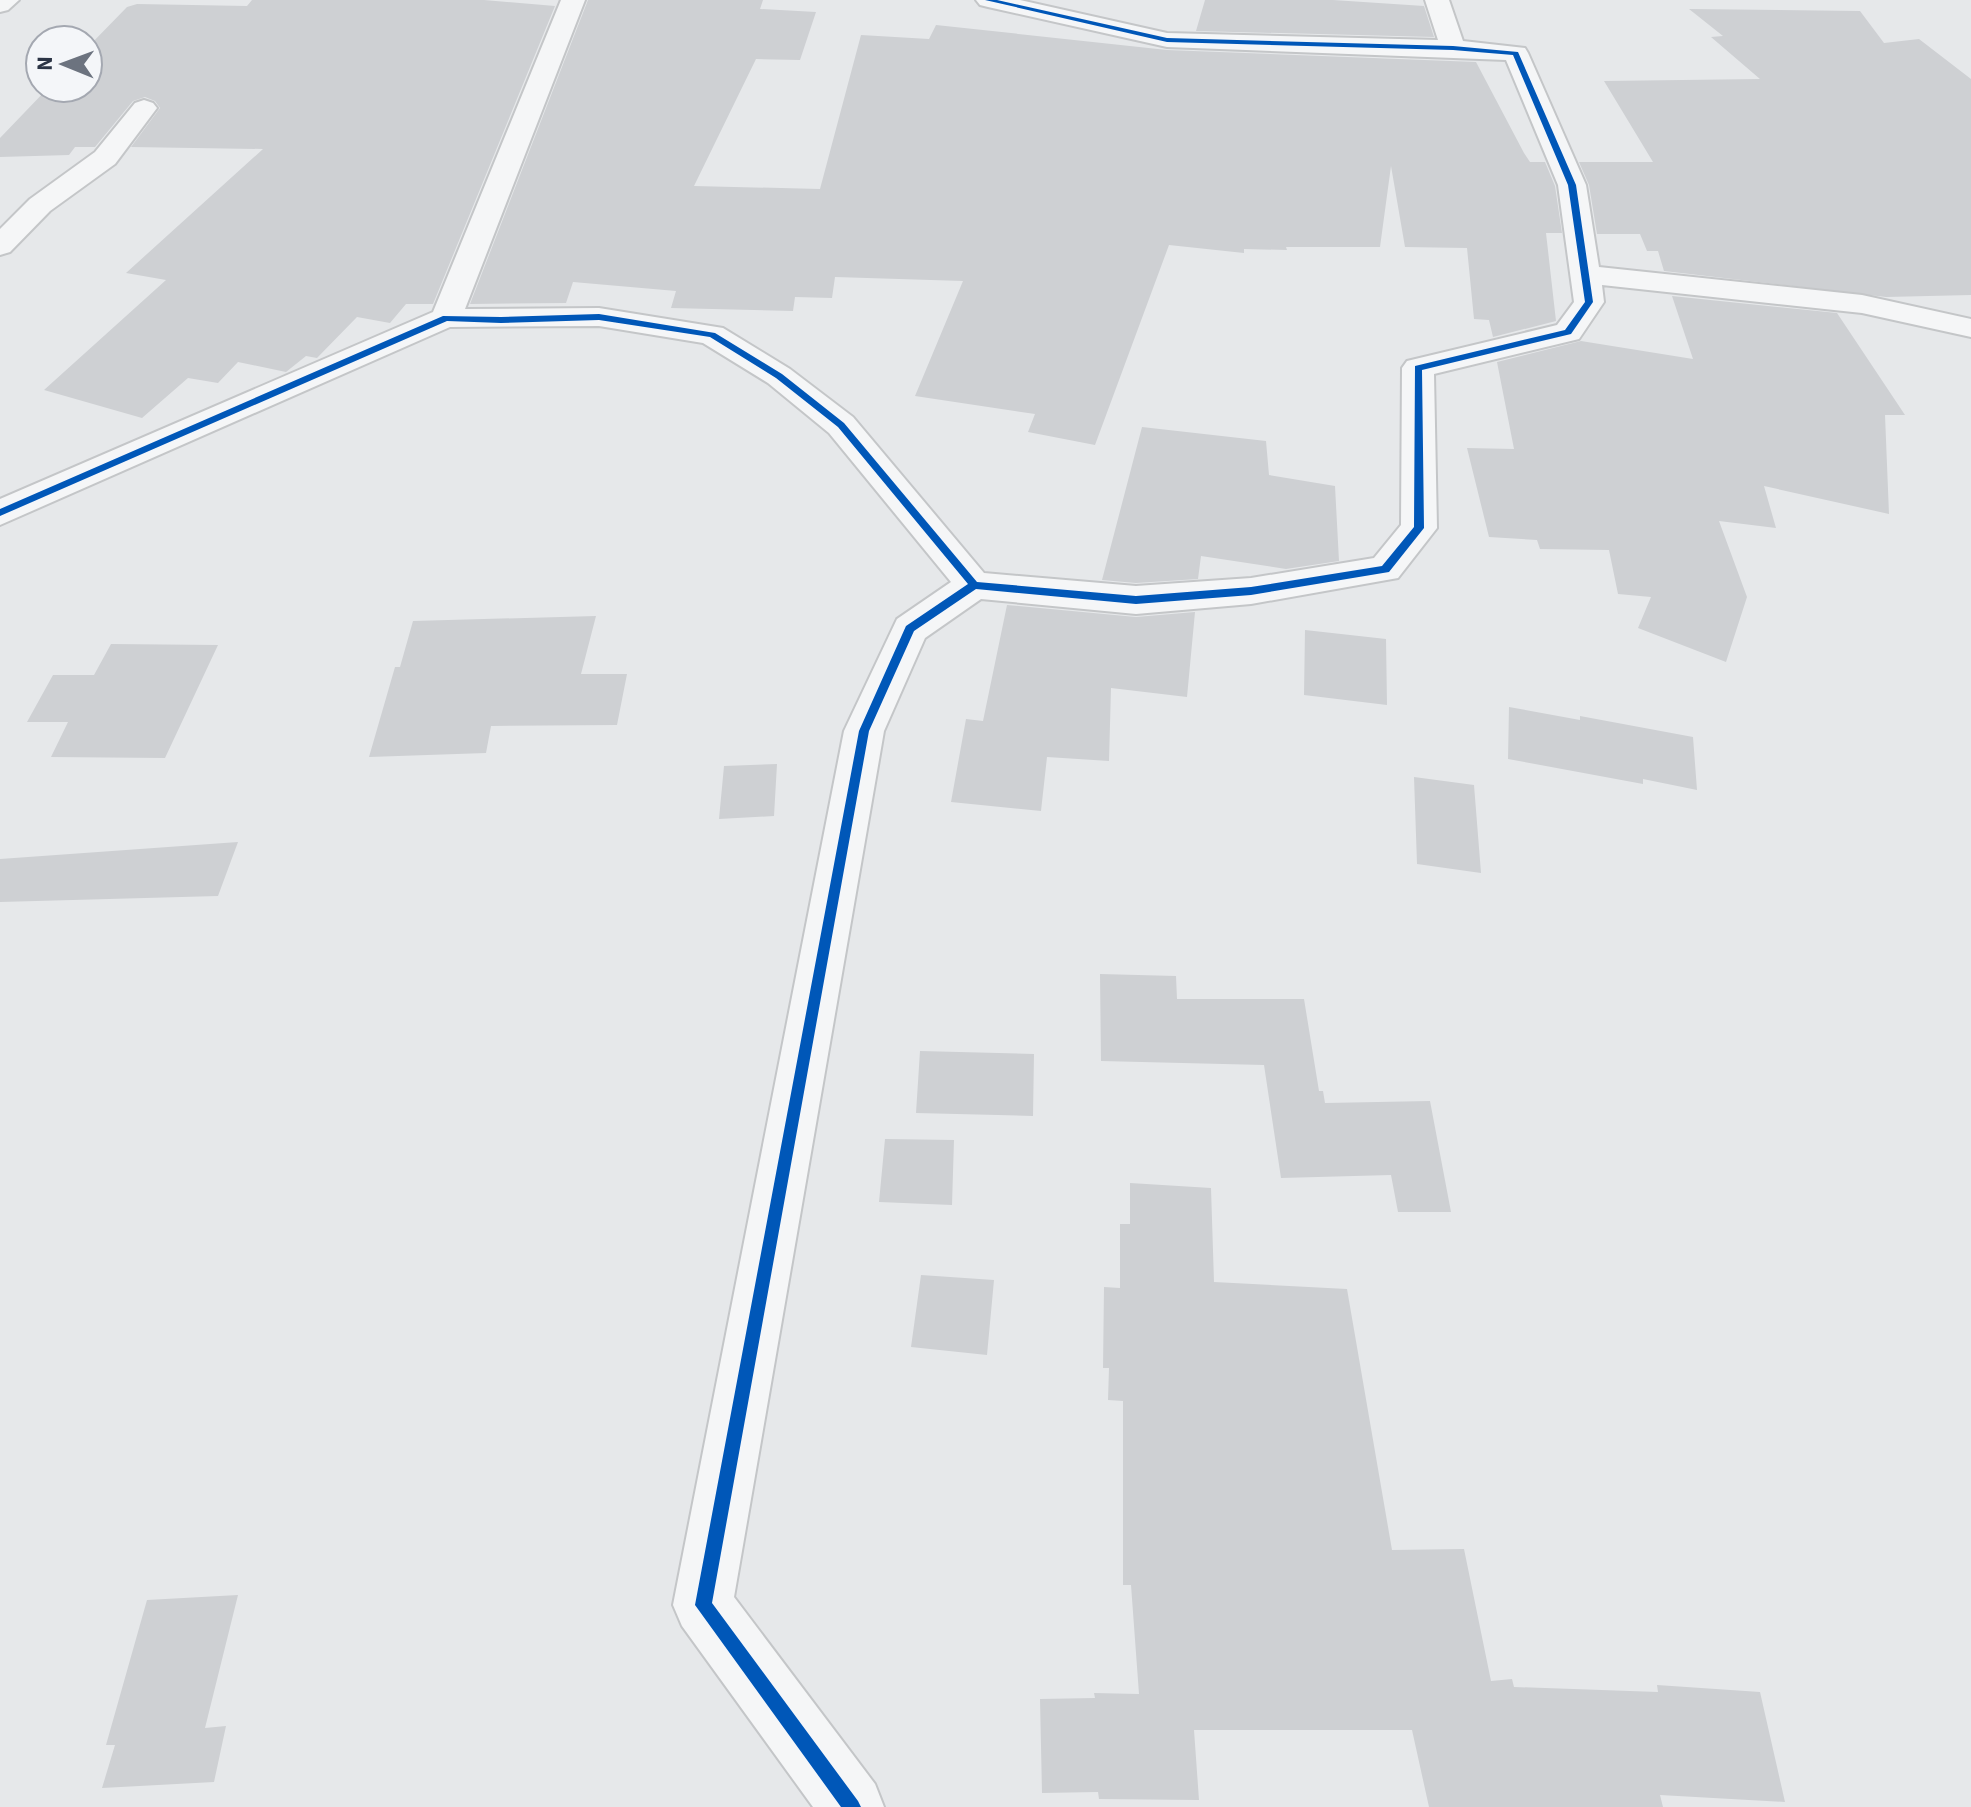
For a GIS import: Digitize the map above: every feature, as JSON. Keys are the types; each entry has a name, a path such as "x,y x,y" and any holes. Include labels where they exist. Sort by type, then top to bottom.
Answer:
{"street":[{"path":"0,5 7,0"},
{"path":"446,318 573,0"},
{"path":"852,1807 703,1605 864,731 910,629 974,585 1136,600 1251,591 1385,569 1419,528 1418,368 1568,332 1589,302 1572,185 1516,53 1453,48 1167,40 988,0"},
{"path":"1437,0 1453,48"},
{"path":"0,246 40,205 105,158 144,108"},
{"path":"1587,275 1862,304 1971,328"},
{"path":"0,513 446,318 599,317 712,335 779,376 841,425 974,585"}],"building":[{"path":"252,0 484,0 555,6 433,304 406,304 390,323 357,317 317,358 306,356 286,372 238,362 218,383 188,378 142,418 44,390 166,280 126,273 263,149 131,147 160,108 155,101 145,97 133,101 95,147 75,147 69,155 0,157 0,138 33,104 104,104 104,31 127,7 137,4 247,6"},
{"path":"588,0 763,0 760,9 816,12 800,60 756,59 694,186 820,189 861,35 929,39 936,25 1167,50 1476,62 1524,153 1530,162 1545,162 1555,186 1562,233 1546,233 1556,321 1493,337 1489,320 1474,319 1467,248 1405,247 1391,166 1380,247 1286,247 1287,250 1244,249 1244,253 1169,245 1095,445 1028,432 1035,414 915,396 963,281 835,277 832,298 795,297 793,311 671,308 676,291 573,282 566,303 470,304"},
{"path":"1205,0 1333,0 1424,6 1434,37 1196,31"},
{"path":"1689,9 1860,11 1884,43 1919,39 1971,79 1971,295 1886,297 1664,271 1658,251 1647,251 1640,234 1597,234 1589,185 1579,162 1653,162 1604,81 1760,79 1711,37 1723,36"},
{"path":"1672,296 1837,313 1905,415 1885,415 1889,514 1764,486 1776,528 1719,521 1747,597 1726,662 1638,628 1651,597 1618,594 1609,550 1540,549 1537,540 1489,537 1467,448 1514,449 1497,362 1581,341 1693,359"},
{"path":"1142,427 1266,441 1269,475 1335,486 1339,561 1286,569 1201,556 1198,579 1136,583 1102,580"},
{"path":"1007,605 1136,617 1195,612 1187,697 1111,688 1109,761 1047,757 1041,811 951,802 966,719 983,721"},
{"path":"596,616 581,674 627,674 617,725 491,726 486,753 369,757 395,667 400,667 413,621"},
{"path":"1305,630 1386,639 1387,705 1304,695"},
{"path":"111,644 218,645 165,758 51,757 68,722 27,722 53,675 94,675"},
{"path":"1509,707 1580,720 1580,716 1693,737 1697,790 1643,779 1643,784 1508,759"},
{"path":"777,764 774,816 719,819 724,766"},
{"path":"1414,777 1474,785 1481,873 1417,864"},
{"path":"238,842 218,896 0,902 0,859"},
{"path":"1100,974 1176,976 1177,999 1304,999 1319,1091 1323,1091 1325,1103 1430,1101 1451,1212 1398,1212 1391,1175 1281,1178 1264,1065 1101,1061"},
{"path":"920,1051 1034,1054 1033,1116 916,1113"},
{"path":"885,1139 954,1140 952,1205 879,1202"},
{"path":"1130,1183 1211,1188 1214,1282 1347,1289 1392,1550 1464,1549 1491,1681 1512,1679 1514,1687 1658,1692 1657,1685 1760,1692 1785,1802 1660,1795 1663,1807 1429,1807 1412,1730 1194,1730 1199,1800 1099,1799 1098,1792 1042,1793 1040,1699 1095,1698 1094,1693 1139,1694 1131,1585 1123,1585 1123,1401 1108,1400 1109,1368 1103,1368 1104,1287 1120,1288 1120,1224 1130,1224"},
{"path":"921,1275 994,1280 987,1355 911,1347"},
{"path":"238,1595 205,1728 226,1726 214,1782 102,1788 115,1745 106,1745 147,1600"}],"cycle path":[{"path":"852,1807 703,1605 864,731 910,629 974,585 1136,600 1251,591 1385,569 1419,528 1418,368 1568,332 1589,302 1572,185 1516,53 1453,48 1167,40 988,0"},
{"path":"0,513 446,318 599,317 712,335 779,376 841,425 974,585"}]}
